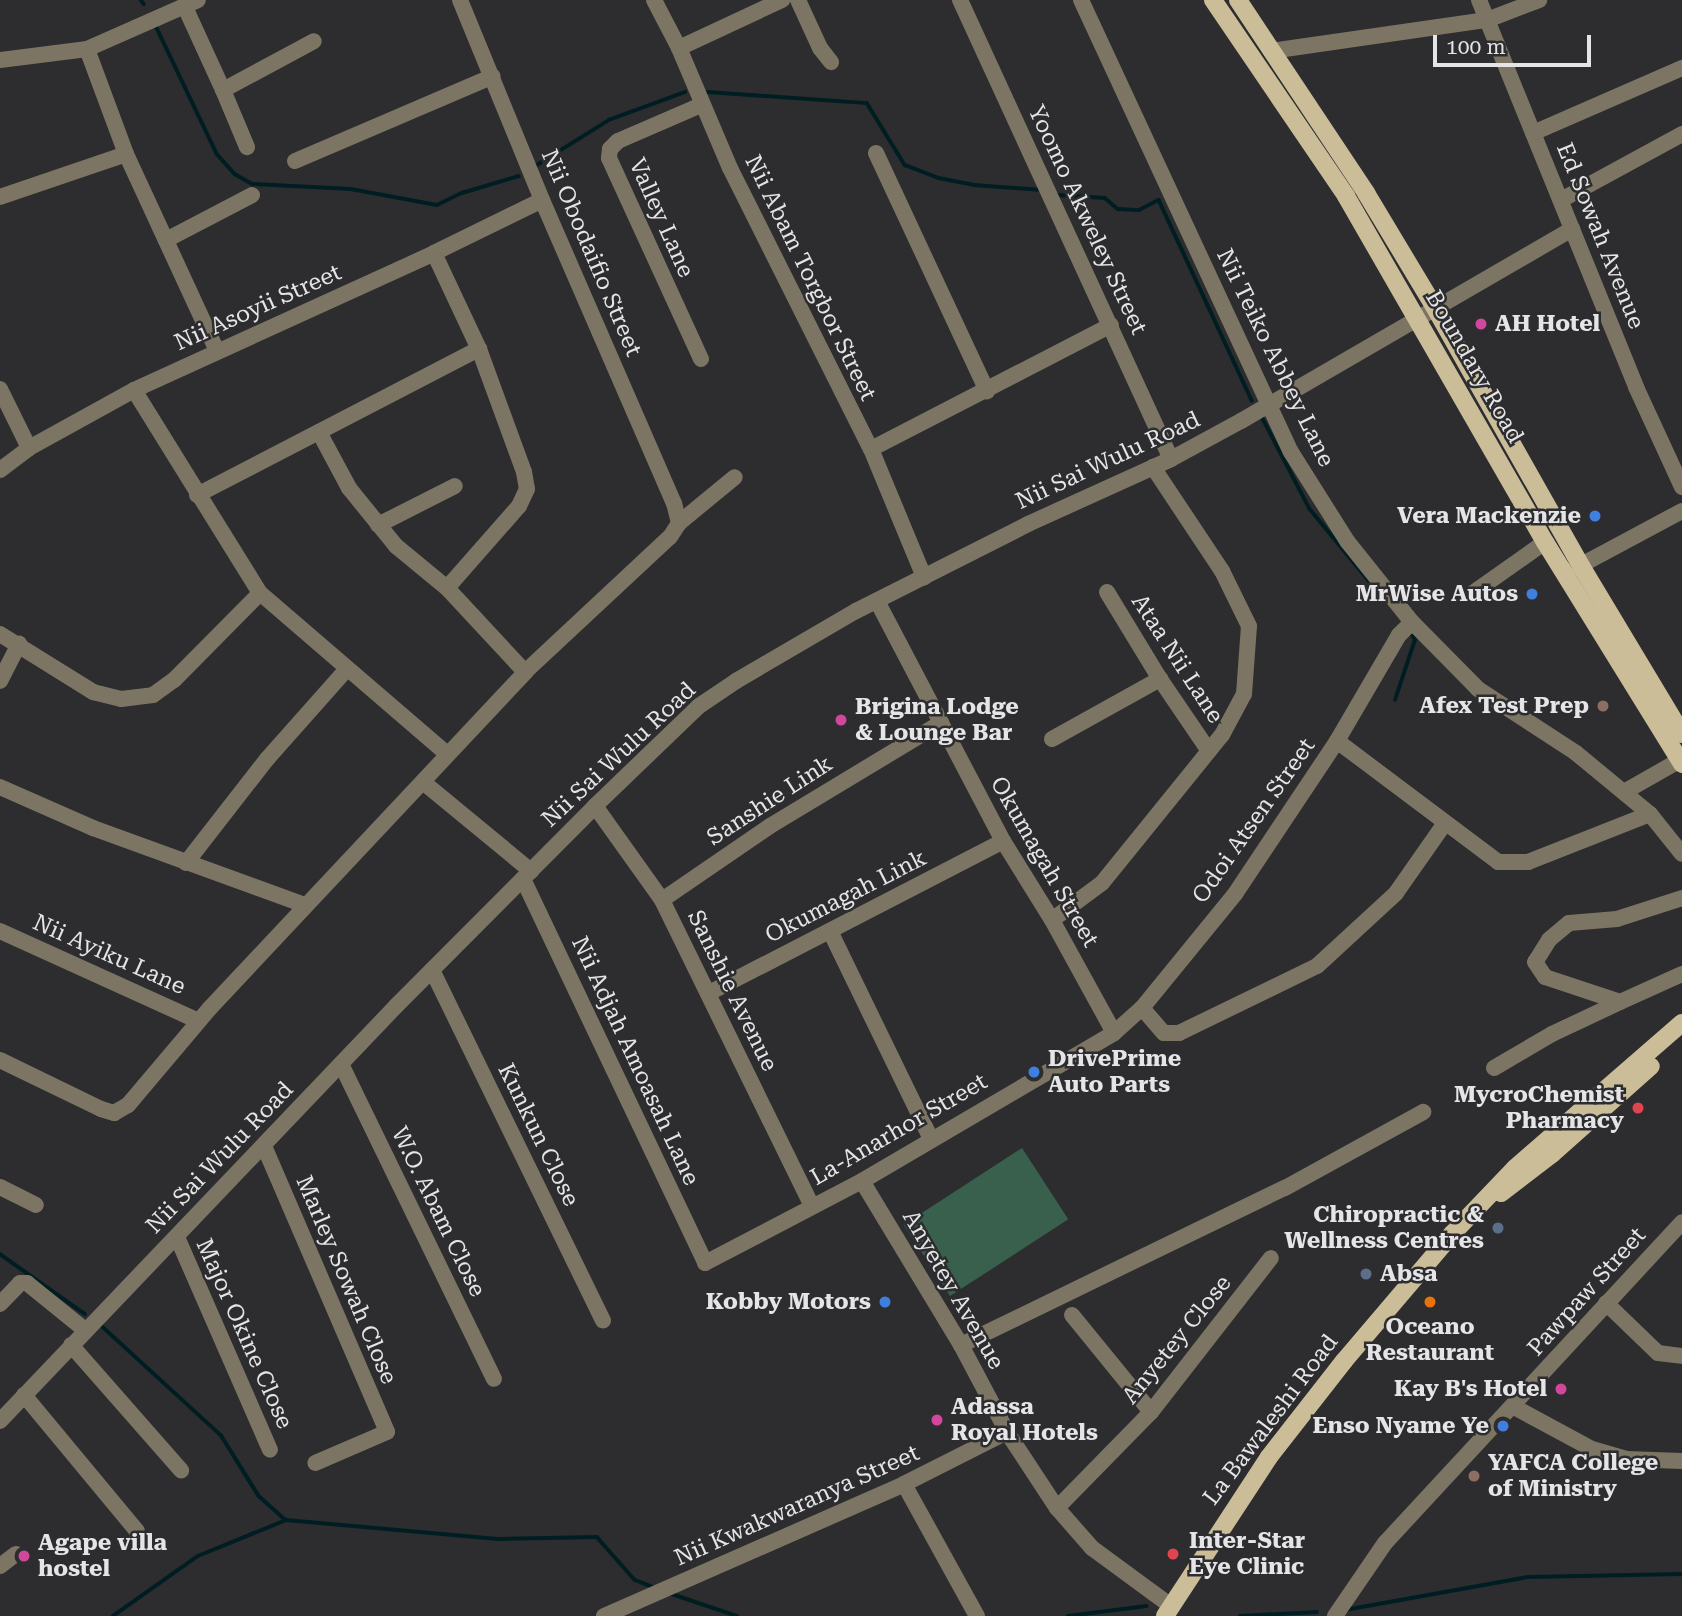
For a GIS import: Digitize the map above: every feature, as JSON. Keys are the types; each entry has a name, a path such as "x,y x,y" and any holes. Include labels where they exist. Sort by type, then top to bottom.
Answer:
{"main road":[{"name":"Boundary Road","path":"1213,0 1346,196 1545,542 1573,570 1682,732"},
{"name":"Boundary Road","path":"1238,0 1366,193 1434,306 1573,570 1681,762"},
{"name":"La Bawaleshi Road","path":"1168,1611 1269,1457 1335,1371 1452,1234 1486,1201 1515,1167 1682,1023"},
{"name":"La Bawaleshi Road","path":"1486,1201 1511,1187 1552,1154 1682,1039"}],"street":[{"name":"Nii Obodaifio Street","path":"460,0 541,200 674,503 679,523"},
{"name":"Nii Abam Torgbor Street","path":"654,0 679,47 701,105 871,449 924,577"},
{"path":"679,47 782,0"},
{"path":"798,0 820,48 831,62"},
{"name":"Yoomo Akweley Street","path":"960,0 1171,459"},
{"name":"Nii Teiko Abbey Lane","path":"1081,0 1291,452 1347,541 1407,627 1478,689 1576,753 1624,792 1650,814 1682,854"},
{"name":"Ed Sowah Avenue","path":"1479,0 1636,387 1682,487"},
{"path":"1271,51 1487,20 1539,0"},
{"path":"0,60 87,49 192,3 247,147"},
{"path":"223,90 314,41"},
{"path":"87,49 126,154 217,351"},
{"path":"1533,133 1682,68"},
{"path":"295,161 493,76"},
{"name":"Valley Lane","path":"701,105 618,141 610,149 609,158 701,359"},
{"path":"1561,200 1682,134"},
{"path":"876,153 987,391"},
{"path":"0,197 126,154"},
{"path":"166,240 252,195"},
{"name":"Nii Asoyii Street","path":"0,470 29,448 134,390 434,253 541,200"},
{"name":"Nii Sai Wulu Road","path":"0,1421 432,970 699,706 736,681 877,601 1028,524 1171,459 1572,229"},
{"path":"434,253 479,349 524,472 527,489 519,506 447,588"},
{"path":"871,449 1111,325"},
{"path":"197,495 479,349"},
{"path":"0,389 29,448"},
{"path":"134,390 260,593 346,670 447,754"},
{"path":"318,432 349,488 396,546 447,588 526,672"},
{"path":"1052,920 1102,883 1222,735 1244,694 1249,626 1222,571 1153,467"},
{"path":"0,1060 114,1113 128,1104 198,1021 526,672 670,537 679,523 735,477"},
{"path":"378,525 455,486"},
{"path":"1573,570 1682,511"},
{"path":"1470,595 1545,542"},
{"name":"Ataa Nii Lane","path":"1107,592 1160,679 1209,751"},
{"path":"0,634 93,692 121,699 153,695 174,680 260,593"},
{"name":"Okumagah Street","path":"877,601 1003,841 1052,920 1114,1032"},
{"name":"Odoi Atsen Street","path":"1114,1032 1142,1008 1235,894 1338,741 1407,627"},
{"path":"0,681 19,644"},
{"path":"186,863 267,759 346,670"},
{"path":"1052,739 1160,679"},
{"name":"Sanshie Link","path":"662,900 770,826 941,723"},
{"path":"1338,741 1498,862 1528,862 1570,848 1650,814"},
{"path":"1624,792 1681,762"},
{"path":"423,782 527,875"},
{"path":"0,787 93,828 305,905"},
{"name":"Sanshie Avenue","path":"595,806 662,900 812,1206"},
{"path":"1142,1008 1164,1033 1179,1032 1317,966 1396,893 1445,823"},
{"name":"Okumagah Link","path":"709,993 1003,841"},
{"name":"Nii Adjah Amoasah Lane","path":"527,875 705,1263"},
{"path":"1619,1002 1545,976 1535,962 1549,940 1569,923 1616,919 1682,898"},
{"name":"Nii Ayiku Lane","path":"0,931 198,1021"},
{"path":"830,931 931,1139"},
{"name":"Kunkun Close","path":"432,970 603,1320"},
{"path":"1494,1068 1552,1034 1682,974"},
{"name":"La-Anarhor Street","path":"705,1263 862,1181 1114,1032"},
{"name":"W.O. Abam Close","path":"341,1064 494,1379"},
{"path":"961,1345 1303,1178 1423,1112"},
{"name":"Marley Sowah Close","path":"264,1146 387,1432 315,1463"},
{"name":"Anyetey Avenue","path":"862,1181 961,1345 1007,1432 1057,1508 1092,1548 1168,1611"},
{"path":"0,1187 36,1205"},
{"name":"Pawpaw Street","path":"1335,1616 1385,1544 1682,1222"},
{"name":"Major Okine Close","path":"177,1237 270,1450"},
{"name":"Anyetey Close","path":"1057,1508 1151,1412 1271,1258"},
{"path":"0,1304 20,1283 27,1283 85,1330"},
{"path":"1606,1303 1658,1353 1682,1356"},
{"path":"1072,1315 1151,1412"},
{"path":"71,1345 181,1470"},
{"path":"24,1395 137,1531"},
{"path":"1514,1407 1592,1448 1626,1459 1682,1461"},
{"name":"Nii Kwakwaranya Street","path":"604,1616 904,1484 1007,1432"},
{"path":"904,1484 977,1616"},
{"path":"0,1566 16,1554"}],"green space":[{"path":"1022,1148 1068,1219 950,1296 904,1225"}],"waterway":[{"path":"141,0 144,4"},
{"path":"156,26 217,154 235,174 252,184 351,189 437,205 462,193 519,176"},
{"path":"537,165 609,120 685,92"},
{"path":"708,92 867,103 905,165 939,178 974,185 1042,190"},
{"path":"1058,195 1105,198 1118,209 1139,210 1159,200 1252,400"},
{"path":"1261,415 1310,509 1374,587"},
{"path":"1395,700 1415,640 1410,631"},
{"path":"0,1254 85,1314"},
{"path":"103,1327 221,1435 259,1496 286,1520"},
{"path":"113,1616 198,1556 286,1520 500,1539 597,1537 635,1580 656,1588"},
{"path":"1345,1610 1529,1577 1682,1574"},
{"path":"669,1593 737,1616"},
{"path":"1068,1616 1146,1606"},
{"path":"1240,1616 1317,1612"}],"place":[{"name":"AH Hotel","path":"1481,324"},
{"name":"Vera Mackenzie","path":"1595,516"},
{"name":"MrWise Autos","path":"1532,594"},
{"name":"Afex Test Prep","path":"1603,706"},
{"name":"Brigina Lodge & Lounge Bar","path":"841,720"},
{"name":"DrivePrime Auto Parts","path":"1034,1072"},
{"name":"MycroChemist Pharmacy","path":"1638,1108"},
{"name":"Chiropractic & Wellness Centres","path":"1498,1228"},
{"name":"Absa","path":"1366,1274"},
{"name":"Kobby Motors","path":"885,1302"},
{"name":"Oceano Restaurant","path":"1430,1302"},
{"name":"Kay B's Hotel","path":"1561,1389"},
{"name":"Adassa Royal Hotels","path":"937,1420"},
{"name":"Enso Nyame Ye","path":"1503,1426"},
{"name":"YAFCA College of Ministry","path":"1474,1476"},
{"name":"Inter-Star Eye Clinic","path":"1173,1554"},
{"name":"Agape villa hostel","path":"24,1556"}]}
